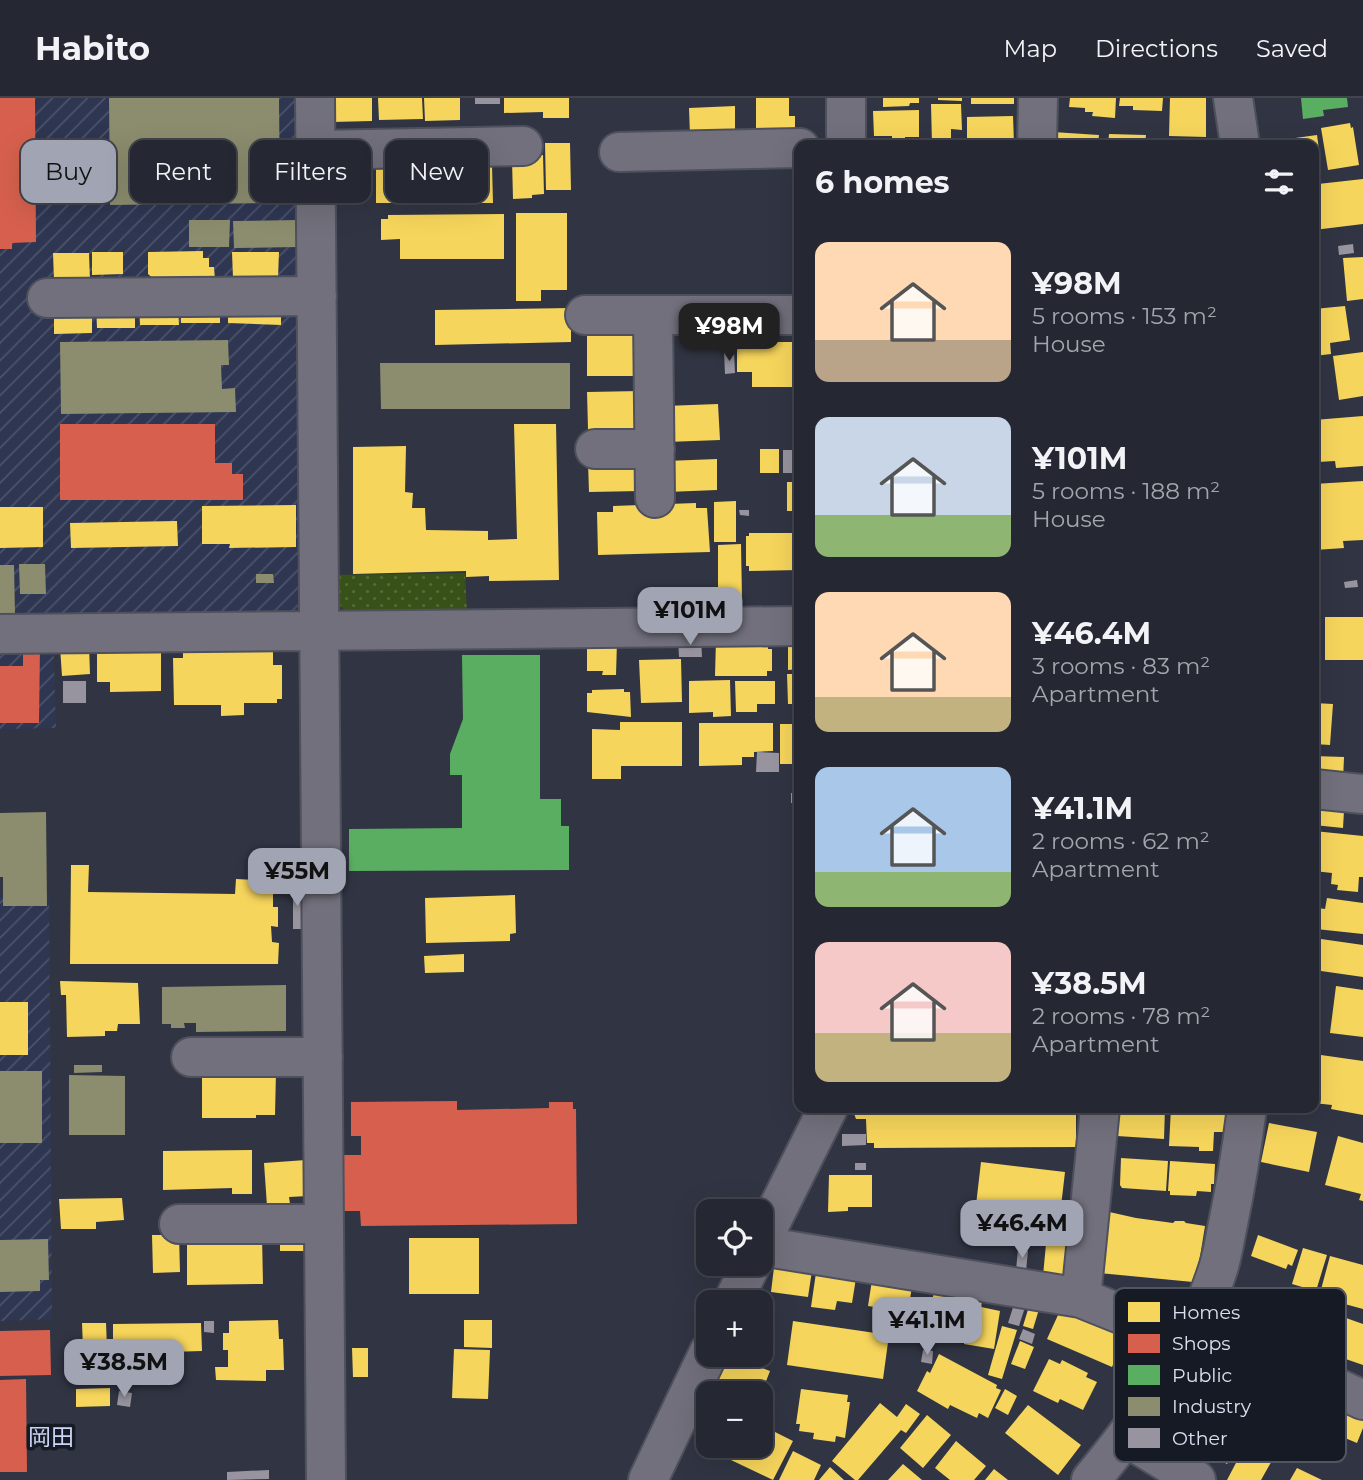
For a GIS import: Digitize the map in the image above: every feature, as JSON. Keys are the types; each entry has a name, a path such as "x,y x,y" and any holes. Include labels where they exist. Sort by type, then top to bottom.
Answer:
{"street":[{"path":"315,98 316,140"},
{"path":"846,98 846,140"},
{"path":"1037,140 1038,98"},
{"path":"1233,98 1239,140"},
{"path":"371,144 472,134 523,146"},
{"path":"636,143 794,148"},
{"path":"316,203 326,1480"},
{"path":"47,298 133,285 317,296"},
{"path":"584,315 794,315"},
{"path":"653,315 655,498"},
{"path":"595,449 655,449"},
{"path":"0,634 794,626"},
{"path":"1319,790 1363,794"},
{"path":"191,1057 323,1057"},
{"path":"773,1220 826,1113"},
{"path":"1081,1298 1100,1113"},
{"path":"1210,1288 1220,1264 1238,1175 1246,1113"},
{"path":"179,1224 324,1223"},
{"path":"773,1246 1081,1298 1114,1308"},
{"path":"648,1480 702,1367"},
{"path":"1346,1393 1363,1400"},
{"path":"1091,1480 1114,1452"},
{"path":"1167,1462 1196,1480"}],"shaded area":[{"path":"0,98 300,98 300,140 250,140 250,203 301,203 304,624 53,629 56,728 0,729"},
{"path":"49,895 52,1319 0,1321 0,897"}],"green space":[{"path":"465,573 467,611 345,611 333,599 332,575"}],"building: Homes":[{"path":"331,98 372,98 372,121 332,122"},
{"path":"378,98 422,98 423,119 379,120"},
{"path":"424,98 460,98 460,120 425,121"},
{"path":"504,98 569,98 569,118 543,118 543,112 504,113"},
{"path":"756,98 789,98 789,116 795,116 795,135 756,131"},
{"path":"883,98 919,98 919,103 883,107"},
{"path":"962,98 962,101 938,100"},
{"path":"971,98 1014,98 1014,104 971,104"},
{"path":"1070,98 1116,98 1115,118 1092,116 1093,112 1085,112 1085,108 1069,107"},
{"path":"1120,98 1163,98 1162,111 1133,110 1133,106 1119,106"},
{"path":"1170,98 1206,98 1206,137 1169,136"},
{"path":"931,104 961,104 962,130 951,129 951,140 932,140"},
{"path":"735,106 735,133 690,135 689,108"},
{"path":"919,110 919,137 892,140 892,136 874,136 873,111"},
{"path":"1013,116 1014,140 967,140 967,117"},
{"path":"1350,123 1359,165 1328,170 1321,128"},
{"path":"1053,132 1099,135 1098,140 1052,140"},
{"path":"1109,134 1146,135 1146,140 1108,140"},
{"path":"1317,135 1318,140 1281,140"},
{"path":"545,143 570,143 571,190 546,190"},
{"path":"543,155 544,194 513,199 512,160 521,156"},
{"path":"376,164 385,164 385,203 376,203"},
{"path":"488,164 492,165 493,203 488,203"},
{"path":"1363,179 1363,224 1319,229 1319,184"},
{"path":"516,213 567,213 567,290 541,290 541,301 516,301"},
{"path":"504,214 504,259 400,259 400,239 381,240 381,219 388,219 388,215"},
{"path":"203,251 203,258 209,258 209,267 214,267 215,280 156,281 148,274 148,252"},
{"path":"92,252 123,252 123,274 92,275"},
{"path":"232,252 279,252 278,278 233,278"},
{"path":"53,253 89,253 90,280 54,280"},
{"path":"1363,257 1363,299 1347,301 1343,258"},
{"path":"135,304 135,328 97,328 96,305"},
{"path":"178,304 179,325 140,325 139,305"},
{"path":"181,304 220,304 220,323 181,323"},
{"path":"228,304 281,304 281,325 228,323"},
{"path":"1345,306 1350,340 1330,343 1331,354 1319,355 1319,309"},
{"path":"571,308 571,342 435,345 435,310"},
{"path":"92,310 92,333 54,334 54,311"},
{"path":"587,335 638,335 639,376 587,376"},
{"path":"750,342 794,342 794,387 752,387 752,372 737,372 737,349 750,349"},
{"path":"1363,352 1363,396 1339,400 1333,356"},
{"path":"640,391 641,428 588,429 587,392"},
{"path":"718,404 720,440 667,442 665,406"},
{"path":"1363,416 1363,466 1336,468 1335,461 1319,462 1319,420"},
{"path":"514,424 556,424 559,580 489,581 489,576 466,577 466,571 353,574 353,447 406,446 405,492 413,493 412,508 425,508 426,530 488,531 488,540 517,539"},
{"path":"760,449 779,449 779,473 760,473"},
{"path":"717,459 717,490 667,492 666,461"},
{"path":"640,461 641,491 589,492 588,462"},
{"path":"1363,481 1363,540 1343,541 1344,548 1319,550 1319,484"},
{"path":"787,482 794,482 794,511 787,511"},
{"path":"736,501 736,542 714,542 714,502"},
{"path":"696,503 696,508 707,508 710,552 598,555 597,512 613,512 613,506"},
{"path":"296,505 296,547 229,548 230,544 202,544 202,506"},
{"path":"0,507 43,507 43,547 0,548"},
{"path":"177,521 178,546 71,548 70,523"},
{"path":"749,533 794,533 794,570 749,571 749,566 746,566 746,536 749,536"},
{"path":"741,544 742,599 718,599 718,545"},
{"path":"1325,617 1363,617 1363,660 1325,660"},
{"path":"716,639 768,643 768,649 772,649 772,671 767,671 767,676 715,676"},
{"path":"587,641 617,641 616,675 602,675 603,671 587,671"},
{"path":"788,643 794,643 794,670 788,670"},
{"path":"89,645 90,674 62,676 60,647"},
{"path":"97,649 161,649 161,691 110,692 110,682 97,682"},
{"path":"183,649 273,649 273,665 282,665 282,699 277,699 277,703 244,703 244,715 221,716 221,705 174,705 173,658 183,658"},
{"path":"681,659 682,702 641,703 639,660"},
{"path":"787,674 794,674 794,704 788,704"},
{"path":"730,680 731,716 713,717 713,712 689,713 689,681"},
{"path":"735,681 775,681 775,704 757,704 757,712 736,712"},
{"path":"624,689 624,692 630,692 631,717 587,712 587,693 592,693 592,690"},
{"path":"1319,703 1333,704 1330,745 1319,744"},
{"path":"620,722 682,722 682,766 621,766 621,779 592,779 592,729 620,730"},
{"path":"699,723 773,723 773,751 754,752 754,757 742,757 742,765 699,766"},
{"path":"780,724 794,724 794,764 780,764"},
{"path":"1319,756 1344,757 1343,781 1319,777"},
{"path":"1319,808 1344,811 1343,828 1319,826"},
{"path":"1319,832 1363,836 1363,877 1359,877 1358,892 1337,890 1338,885 1331,884 1332,873 1319,872"},
{"path":"71,865 89,865 88,892 235,894 236,879 273,881 273,907 278,907 278,927 271,926 272,942 279,943 278,964 70,964"},
{"path":"515,895 516,933 510,934 510,941 426,943 425,898"},
{"path":"1327,898 1363,903 1363,934 1319,929 1319,908 1325,909"},
{"path":"1319,939 1363,945 1363,977 1319,971"},
{"path":"464,954 464,972 425,973 424,956"},
{"path":"60,981 138,983 140,1024 118,1024 117,1031 105,1031 105,1036 67,1037 66,995 61,995"},
{"path":"1336,986 1363,990 1363,1037 1330,1033"},
{"path":"0,1002 28,1002 28,1055 0,1055"},
{"path":"1319,1055 1363,1061 1363,1115 1331,1109 1332,1105 1319,1104"},
{"path":"202,1067 276,1071 275,1115 256,1115 256,1118 202,1118"},
{"path":"854,1113 1076,1113 1076,1147 874,1148 874,1143 867,1143 866,1119 856,1119"},
{"path":"1118,1113 1165,1113 1164,1139 1117,1136"},
{"path":"1171,1113 1228,1113 1227,1132 1214,1132 1213,1151 1199,1151 1199,1147 1169,1146"},
{"path":"1269,1123 1317,1132 1309,1172 1261,1162"},
{"path":"1338,1136 1363,1143 1363,1201 1359,1200 1361,1194 1325,1185"},
{"path":"252,1150 252,1194 232,1194 232,1188 163,1190 163,1151"},
{"path":"1121,1158 1168,1161 1166,1191 1122,1188"},
{"path":"306,1160 308,1196 289,1197 290,1204 267,1206 264,1163"},
{"path":"1170,1161 1215,1164 1211,1192 1197,1191 1196,1196 1170,1195"},
{"path":"981,1162 1065,1172 1060,1215 976,1205"},
{"path":"829,1175 872,1175 872,1207 848,1207 848,1211 828,1212"},
{"path":"122,1198 124,1220 96,1222 96,1229 61,1229 59,1199"},
{"path":"1105,1211 1136,1218 1173,1223 1184,1221 1205,1226 1193,1282 1099,1273"},
{"path":"280,1234 306,1234 307,1251 280,1251"},
{"path":"152,1235 179,1235 180,1272 153,1273"},
{"path":"1258,1235 1298,1250 1292,1266 1288,1264 1286,1269 1251,1256"},
{"path":"187,1236 262,1236 263,1284 187,1285"},
{"path":"409,1238 479,1238 479,1294 409,1294"},
{"path":"1046,1244 1074,1246 1071,1279 1043,1276"},
{"path":"1303,1248 1327,1255 1317,1288 1292,1284"},
{"path":"1330,1256 1363,1265 1363,1309 1346,1304 1346,1288 1321,1288"},
{"path":"775,1259 813,1264 808,1297 773,1292"},
{"path":"817,1266 857,1272 852,1303 837,1301 835,1310 811,1307"},
{"path":"873,1274 913,1280 908,1312 868,1306"},
{"path":"935,1283 984,1291 981,1307 1000,1311 994,1349 964,1344 965,1337 928,1331"},
{"path":"1064,1302 1114,1324 1114,1362 1112,1367 1047,1339"},
{"path":"1030,1303 1040,1306 1033,1329 1023,1326"},
{"path":"1346,1318 1363,1324 1363,1365 1346,1359"},
{"path":"278,1320 279,1339 283,1339 284,1370 266,1370 266,1381 216,1380 215,1367 228,1367 228,1350 223,1350 223,1333 229,1333 229,1321"},
{"path":"464,1320 492,1320 492,1348 464,1347"},
{"path":"793,1321 889,1335 883,1379 787,1365"},
{"path":"82,1323 106,1323 107,1348 83,1348"},
{"path":"201,1323 202,1351 168,1352 168,1369 113,1369 113,1324"},
{"path":"1002,1326 1017,1330 1002,1379 988,1375"},
{"path":"1020,1341 1034,1347 1025,1369 1011,1364"},
{"path":"352,1348 368,1348 368,1377 353,1377"},
{"path":"454,1349 490,1350 488,1399 452,1398"},
{"path":"939,1354 997,1385 996,1388 1001,1390 988,1418 979,1413 977,1418 950,1405 948,1409 917,1391"},
{"path":"1049,1359 1060,1364 1062,1360 1088,1373 1086,1377 1097,1382 1083,1410 1060,1399 1058,1403 1033,1391"},
{"path":"718,1367 759,1367 770,1371 766,1381 713,1381"},
{"path":"110,1388 110,1406 76,1407 76,1389"},
{"path":"801,1389 848,1395 847,1402 850,1402 845,1438 836,1436 835,1442 813,1439 814,1433 799,1431 800,1424 796,1424"},
{"path":"1005,1389 1017,1396 1008,1415 995,1408"},
{"path":"880,1403 897,1417 906,1404 920,1414 906,1433 901,1430 858,1480 855,1480 832,1461"},
{"path":"1346,1403 1363,1410 1363,1428 1357,1443 1346,1438"},
{"path":"1028,1405 1081,1445 1058,1475 1005,1433"},
{"path":"927,1415 951,1435 923,1468 900,1448"},
{"path":"773,1431 793,1441 773,1480 731,1460 773,1458"},
{"path":"956,1441 986,1466 974,1480 950,1480 935,1468"},
{"path":"793,1451 821,1465 814,1480 779,1480"},
{"path":"1236,1462 1271,1462 1261,1480 1227,1480"},
{"path":"903,1464 922,1480 888,1480"},
{"path":"830,1467 844,1480 819,1480"},
{"path":"1297,1468 1322,1480 1290,1480"},
{"path":"994,1469 1008,1480 985,1480"}],"building: Shops":[{"path":"0,98 35,98 35,140 21,140 21,203 36,203 36,242 12,243 12,249 0,249"},
{"path":"60,424 215,424 215,463 232,463 232,474 243,474 243,500 60,500"},
{"path":"23,646 40,647 39,723 0,723 0,666 23,666"},
{"path":"457,1101 457,1110 549,1108 549,1102 573,1102 573,1109 576,1109 577,1224 361,1226 360,1211 341,1211 340,1155 361,1155 361,1136 351,1136 351,1102"},
{"path":"50,1330 51,1375 0,1376 0,1331"},
{"path":"26,1379 27,1472 0,1472 0,1380"}],"building: Public":[{"path":"1301,98 1347,98 1348,107 1323,110 1324,116 1303,119"},
{"path":"462,655 540,655 540,799 561,799 561,826 569,826 569,870 349,871 349,829 462,828 462,775 450,775 450,754 463,719"}],"building: Industry":[{"path":"109,98 279,98 279,140 250,140 250,203 280,203 110,205 116,203 116,140 109,140"},
{"path":"189,220 230,220 229,247 189,247"},
{"path":"297,220 297,247 234,248 233,221"},
{"path":"228,340 229,365 221,365 222,389 235,388 236,412 61,414 60,342"},
{"path":"380,363 570,363 570,409 381,409"},
{"path":"19,564 45,564 46,594 20,594"},
{"path":"0,565 14,565 15,614 0,614"},
{"path":"256,574 273,574 274,583 256,583"},
{"path":"46,812 47,906 3,906 0,813"},
{"path":"286,985 286,1031 196,1032 196,1023 184,1023 185,1028 171,1028 171,1024 162,1024 162,987"},
{"path":"74,1065 102,1065 102,1072 74,1073"},
{"path":"0,1071 42,1071 42,1143 0,1143"},
{"path":"69,1075 125,1076 125,1135 69,1135"},
{"path":"48,1239 49,1280 40,1280 40,1291 0,1292 0,1240"}],"building: Other":[{"path":"475,98 500,98 500,104 475,104"},
{"path":"1353,244 1354,253 1339,255 1338,246"},
{"path":"724,336 734,336 734,349 724,349"},
{"path":"724,352 734,352 735,373 725,374"},
{"path":"783,450 794,450 794,473 783,473"},
{"path":"739,510 749,510 749,516 740,515"},
{"path":"1357,580 1358,587 1345,588 1344,582"},
{"path":"678,637 701,637 702,657 679,657"},
{"path":"63,681 86,681 86,703 63,703"},
{"path":"757,752 779,753 779,772 756,772"},
{"path":"293,886 301,886 301,929 293,929"},
{"path":"842,1134 866,1134 866,1145 842,1146"},
{"path":"855,1163 866,1163 866,1170 855,1170"},
{"path":"1018,1249 1028,1251 1026,1271 1016,1270"},
{"path":"1016,1298 1027,1301 1019,1326 1008,1323"},
{"path":"204,1321 214,1321 214,1333 204,1332"},
{"path":"1023,1329 1035,1334 1032,1344 1019,1339"},
{"path":"923,1350 933,1351 932,1364 921,1362"},
{"path":"119,1391 132,1393 130,1407 117,1405"},
{"path":"269,1470 269,1479 227,1480 227,1472"}],"district":[{"name":"岡田","path":"51,1437"}]}
